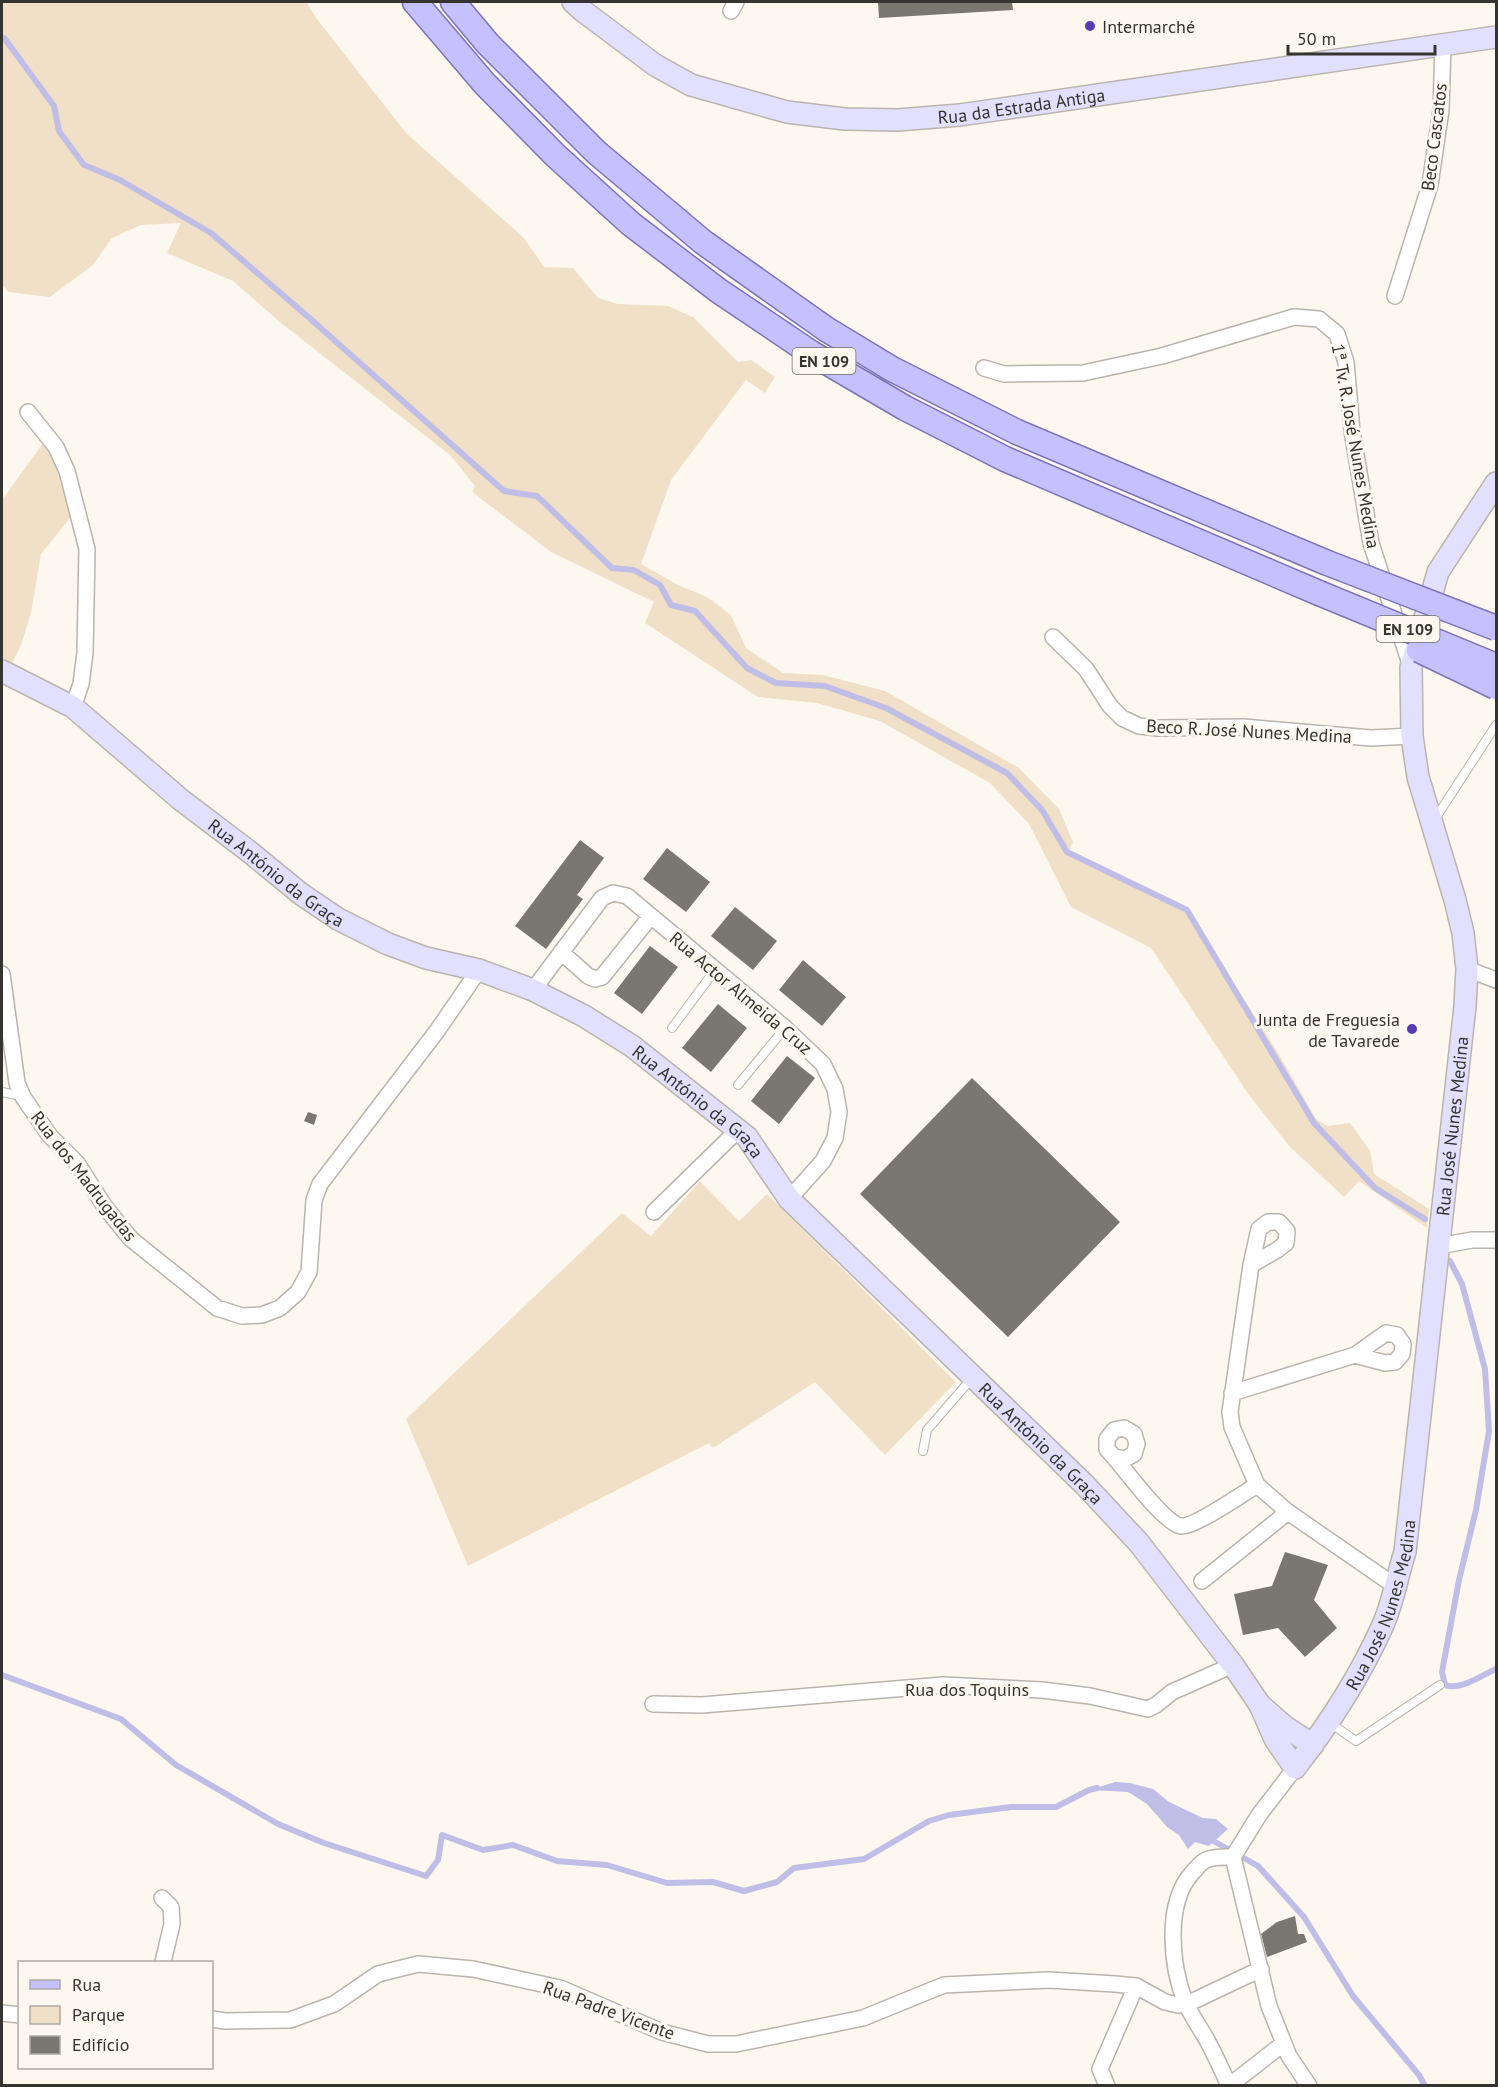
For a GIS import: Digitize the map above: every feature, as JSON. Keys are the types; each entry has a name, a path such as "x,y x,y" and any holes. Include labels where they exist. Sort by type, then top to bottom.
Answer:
{"main road":[{"name":"EN 109","path":"415,2 485,84 555,155 631,224 718,291 810,353 905,408 1005,459 1497,666"},
{"name":"EN 109","path":"453,2 488,44 596,152 703,242 826,329 892,369 1017,432 1325,562 1497,628"},
{"path":"1363,611 1421,652 1497,687"}],"street":[{"name":"Rua da Estrada Antiga","path":"573,2 655,65 691,85 787,112 845,119 898,120 960,116 1497,37"},
{"name":"Beco Cascatos","path":"1395,296 1430,185 1441,110 1443,45"},
{"name":"1ª Tv. R. José Nunes Medina","path":"984,368 1004,374 1083,373 1162,356 1294,317 1318,319 1337,334 1346,362 1352,431 1371,543 1411,667"},
{"path":"28,412 56,447 67,471 87,549 85,652 81,684 73,707"},
{"name":"Rua José Nunes Medina","path":"1295,1767 1343,1704 1383,1625 1405,1552 1465,1006 1467,969 1463,933 1455,900 1418,777 1412,736 1411,667 1438,572 1497,483"},
{"name":"Beco R. José Nunes Medina","path":"1053,637 1086,669 1110,706 1122,718 1139,726 1158,728 1244,727 1371,738 1412,736"},
{"name":"Rua António da Graça","path":"2,671 73,707 180,799 300,894 338,919 388,945 426,958 479,970 533,990 584,1016 633,1046 747,1137 789,1199 1085,1485 1138,1543 1233,1665 1260,1705 1275,1739 1295,1767"},
{"name":"Rua Actor Almeida Cruz","path":"533,990 602,898 613,893 627,896 785,1028 823,1064 835,1089 839,1112 835,1138 823,1161 789,1199"},
{"path":"561,952 588,976 595,979 602,976 651,916"},
{"path":"1467,969 1497,980"},
{"name":"Rua dos Madrugadas","path":"2,974 18,1083 23,1097 50,1136 76,1163 105,1207 131,1239 217,1308 242,1316 262,1315 280,1308 298,1292 309,1272 314,1200 320,1184 438,1030 479,970"},
{"path":"654,1212 738,1130"},
{"path":"1439,1246 1472,1240 1497,1240"},
{"path":"1251,1265 1230,1412 1232,1427 1257,1485 1288,1512 1395,1586"},
{"path":"1232,1393 1355,1355"},
{"path":"1114,1457 1169,1521 1182,1527 1194,1523 1257,1485"},
{"path":"1202,1581 1288,1512"},
{"name":"Rua dos Toquins","path":"653,1704 702,1706 943,1685 1042,1690 1090,1696 1148,1709 1156,1706 1172,1692 1233,1665"},
{"name":"Rua António da Graça","path":"1260,1705 1284,1726 1313,1745"},
{"path":"1295,1767 1258,1815 1233,1857 1269,2006 1289,2056 1309,2085"},
{"path":"1233,1857 1214,1857 1203,1861 1186,1879 1177,1899 1173,1947 1186,2004 1229,2085 1284,2043"},
{"path":"162,1898 171,1907 172,1924 163,1961"},
{"name":"Rua Padre Vicente","path":"213,2019 290,2020 334,2004 378,1974 418,1964 473,1969 560,1988 662,2032 708,2044 736,2044 863,2018 944,1985 1049,1980 1136,1986 1165,2002 1186,2004"},
{"path":"1186,2004 1261,1969"},
{"path":"1107,2085 1100,2069 1136,1986"},
{"path":"2,2013 18,2015"}],"lane":[{"path":"1431,824 1497,724"},
{"path":"672,1028 715,969"},
{"path":"738,1085 785,1028"},
{"path":"2,1092 23,1097"},
{"path":"923,1451 927,1430 973,1377"},
{"path":"1330,1723 1356,1741 1440,1685"}],"green space":[{"path":"2,2 306,2 406,133 524,238 544,267 573,268 598,298 618,304 668,306 693,317 738,362 751,360 775,377 765,393 746,380 671,480 641,564 678,585 707,597 731,615 746,648 783,673 823,675 885,691 1019,768 1059,809 1073,842 1068,853 1187,910 1277,1051 1316,1119 1327,1126 1350,1123 1370,1151 1374,1174 1429,1209 1427,1228 1359,1181 1344,1197 1290,1147 1249,1095 1151,948 1071,907 1029,824 990,783 880,721 817,703 758,697 645,623 654,602 551,552 472,492 475,486 450,455 281,323 233,281 167,253 181,223 141,225 112,238 93,265 50,297 8,292 2,284"},
{"path":"46,439 61,481 70,518 41,554 31,613 21,645 12,663 2,658 2,500"},
{"path":"700,1181 739,1221 767,1194 956,1382 885,1455 815,1382 713,1448 709,1443 468,1566 406,1419 622,1213 651,1236"}],"water":[{"path":"1115,1782 1153,1789 1169,1802 1203,1818 1216,1819 1228,1829 1209,1846 1195,1842 1188,1849 1179,1835 1167,1827 1147,1804 1128,1792 1089,1790"}],"building":[{"path":"878,2 1012,2 1013,10 879,18"},
{"path":"580,840 604,858 577,895 583,899 546,949 515,926"},
{"path":"667,848 710,882 686,912 643,879"},
{"path":"735,907 777,941 753,970 711,936"},
{"path":"650,946 678,967 642,1014 614,993"},
{"path":"803,960 846,997 822,1026 779,990"},
{"path":"718,1004 747,1028 711,1072 682,1048"},
{"path":"787,1056 815,1078 779,1124 751,1101"},
{"path":"972,1078 1120,1222 1008,1337 860,1194"},
{"path":"308,1112 317,1115 314,1125 304,1121"},
{"path":"1285,1552 1328,1565 1314,1600 1337,1628 1305,1657 1278,1628 1243,1635 1234,1594 1272,1586"},
{"path":"1295,1916 1298,1934 1304,1934 1307,1942 1267,1957 1261,1934 1277,1922"}],"waterway":[{"path":"2,37 54,106 59,131 84,165 120,180 211,233 504,491 537,496 612,568 634,570 660,585 671,605 695,611 747,668 776,683 825,686 886,708 1007,773 1042,810 1067,852 1187,910 1314,1123 1375,1188 1425,1219"},
{"path":"1450,1261 1462,1284 1485,1369 1489,1431 1476,1510 1459,1580 1442,1672 1445,1685 1457,1686 1496,1669"},
{"path":"2,1675 121,1719 176,1765 278,1824 324,1843 426,1876 438,1860 442,1835 483,1850 513,1845 557,1861 607,1865 667,1883 713,1882 744,1891 777,1882 794,1868 864,1859 929,1821 949,1815 1011,1807 1056,1807 1097,1788"},
{"path":"1208,1838 1258,1866 1304,1917 1353,1996 1419,2075 1425,2086"}],"place":[{"name":"Intermarché","path":"1090,26"},
{"name":"Junta de Freguesia de Tavarede","path":"1412,1029"}]}
